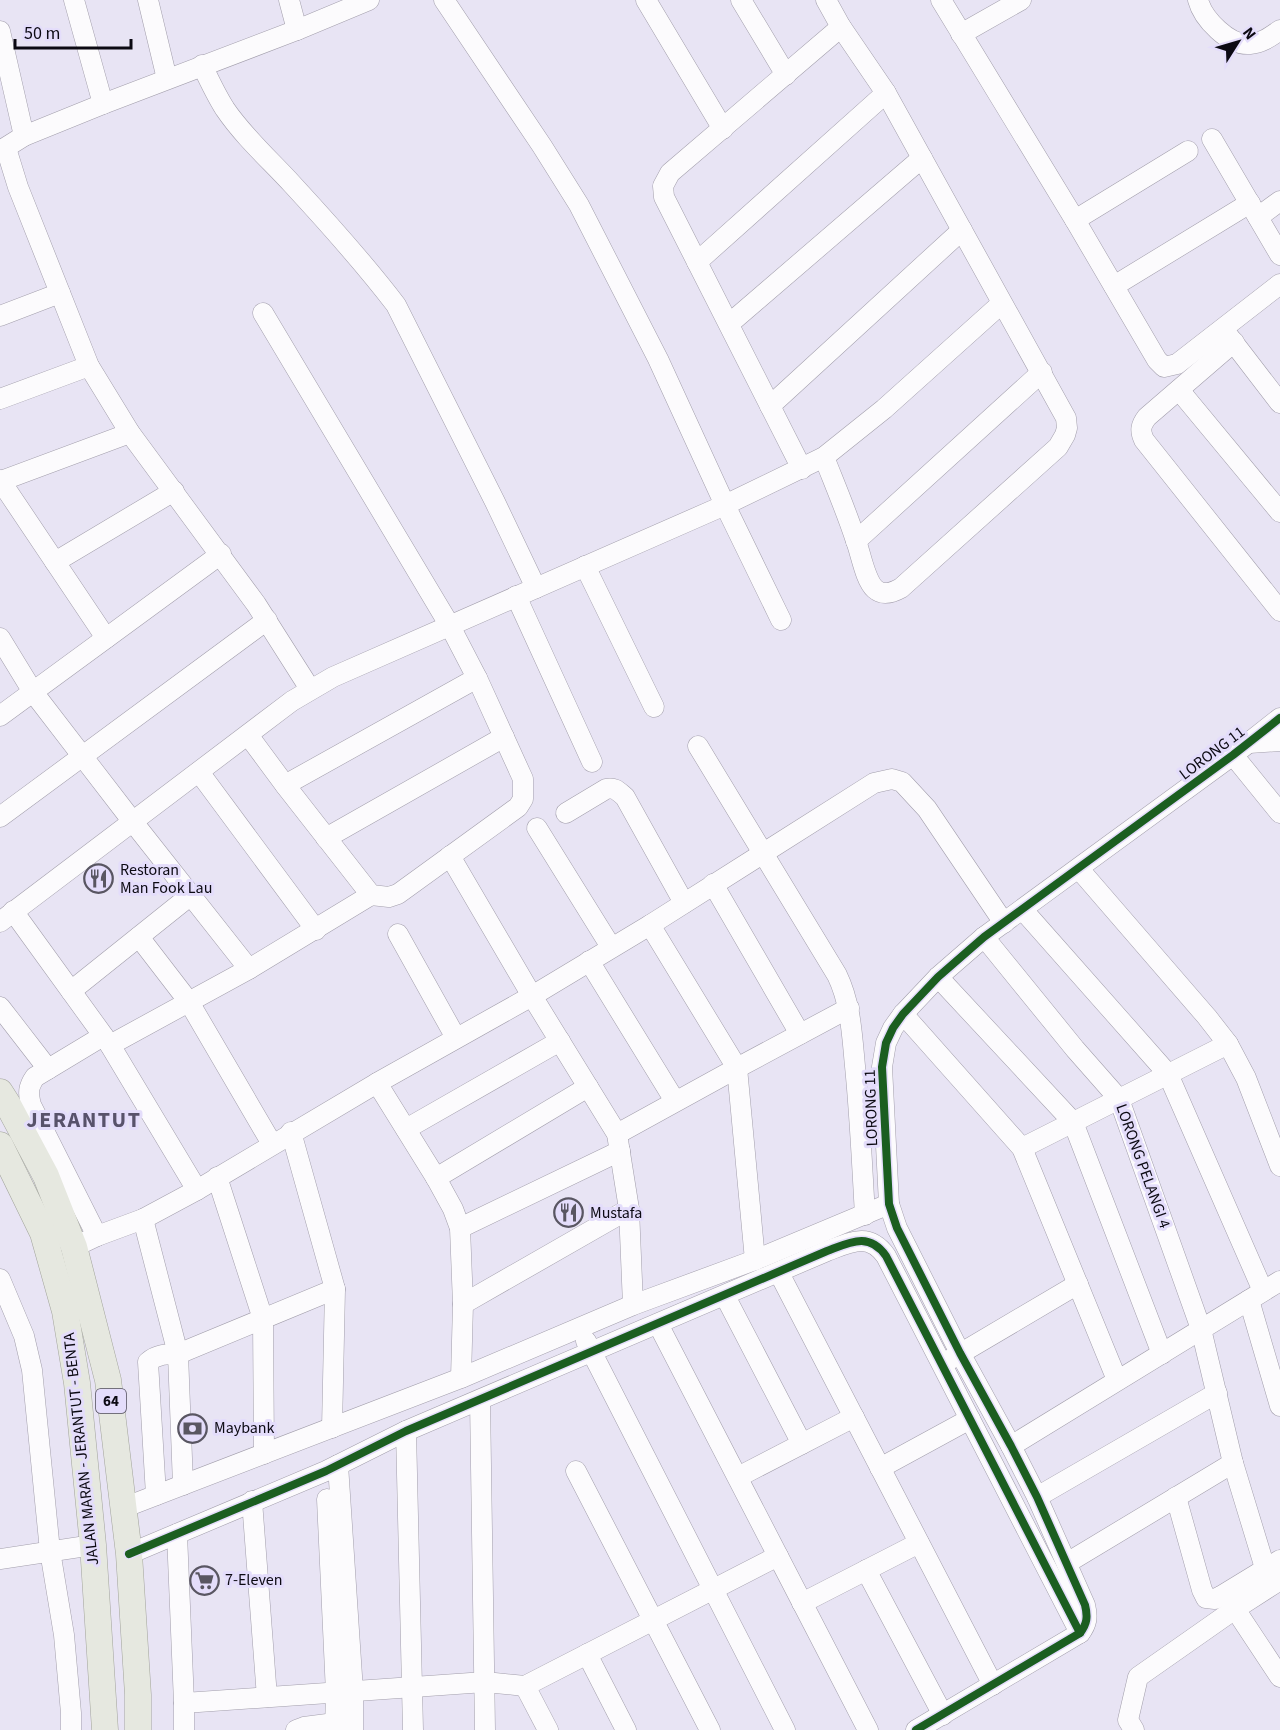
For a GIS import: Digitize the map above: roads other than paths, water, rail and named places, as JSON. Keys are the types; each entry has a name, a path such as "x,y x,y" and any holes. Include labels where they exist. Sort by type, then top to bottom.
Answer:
{"main road":[{"name":"JALAN MARAN - JERANTUT - BENTA","path":"0,1092 46,1176 74,1247 108,1380 129,1554 138,1730"},
{"name":"JALAN MARAN - JERANTUT - BENTA","path":"0,1145 43,1233 64,1311 76,1383 93,1545 105,1730"}],"street":[{"path":"74,0 103,104"},
{"path":"148,0 168,79"},
{"path":"289,0 297,30"},
{"path":"310,688 267,620 221,554 130,433 88,366 3,149 24,136 369,0"},
{"path":"444,0 579,205 658,359 781,620"},
{"path":"646,0 723,129"},
{"path":"741,0 786,75"},
{"path":"824,457 872,586 877,591 892,593 901,588 1058,447 1067,428 1066,418 1042,372 1001,304 886,93 841,27 826,0"},
{"path":"941,0 1164,368 1177,364 1228,335"},
{"path":"962,34 1021,0"},
{"path":"1198,0 1210,23 1227,37 1247,45 1263,41 1280,30"},
{"path":"802,469 664,197 663,186 670,173 841,27"},
{"path":"0,31 24,136"},
{"path":"202,65 216,94 241,130 295,187 396,305 536,588"},
{"path":"697,262 886,93"},
{"path":"1212,139 1280,255"},
{"path":"1075,220 1188,151"},
{"path":"729,324 922,158"},
{"path":"1114,286 1254,210 1280,201"},
{"path":"770,406 962,230"},
{"path":"1280,284 1228,335 1179,390 1147,417 1140,428 1144,440 1280,611"},
{"path":"0,316 60,293"},
{"path":"196,1190 107,1041 71,991 6,917 310,688 725,505 824,457 884,409 1001,304"},
{"path":"97,1236 31,1105 28,1095 29,1086 35,1077 189,1002 316,930 371,895 389,897 398,894 518,807 523,799 523,779 477,678 450,626 263,313"},
{"path":"1228,335 1280,403"},
{"path":"0,399 88,366"},
{"path":"856,541 1042,372"},
{"path":"1179,390 1280,512"},
{"path":"106,638 2,484 130,433"},
{"path":"55,562 174,491"},
{"path":"0,716 221,554"},
{"path":"585,566 654,707"},
{"path":"516,596 592,762"},
{"path":"0,817 83,758 267,620"},
{"path":"0,638 33,692 132,822 249,969"},
{"path":"285,785 477,678"},
{"name":"LORONG 11","path":"1080,1633 1086,1626 1087,1614 1067,1563 1037,1497 960,1353 897,1228 889,1204 882,1067 886,1042 903,1014 938,977 984,937 1079,869 1280,718"},
{"path":"248,735 371,895"},
{"path":"326,838 504,737"},
{"path":"1249,743 1280,741"},
{"path":"698,746 837,975 844,991 849,1008 860,1113 865,1215"},
{"path":"1233,755 1280,813"},
{"path":"199,772 316,930"},
{"path":"74,1247 143,1219 196,1190 291,1132 532,996 611,947 650,926 874,783 892,779 902,782 927,808 1004,923"},
{"path":"566,813 606,789 616,789 625,797 684,903"},
{"path":"537,828 611,947"},
{"path":"450,856 619,1142 629,1209 633,1305"},
{"path":"1079,869 1228,1044 1246,1078 1280,1166"},
{"path":"713,885 800,1034"},
{"path":"71,991 191,896"},
{"path":"1023,910 1168,1074 1264,1291 1280,1406"},
{"path":"650,926 737,1068 755,1260"},
{"path":"398,934 456,1038"},
{"path":"139,937 189,1002 272,1144"},
{"name":"LORONG PELANGI 4","path":"984,937 1119,1099 1201,1329 1233,1463 1275,1569"},
{"path":"589,961 675,1101"},
{"path":"938,977 1073,1122 1162,1353"},
{"path":"0,1007 48,1069"},
{"path":"460,1228 619,1142 675,1101 849,1008"},
{"path":"903,1014 1022,1148 1117,1380"},
{"path":"406,1130 560,1041"},
{"path":"1022,1148 1228,1044"},
{"path":"377,1083 436,1178 453,1209 460,1228 463,1304 461,1378"},
{"path":"436,1178 588,1087"},
{"path":"291,1132 335,1289 332,1428"},
{"path":"217,1177 263,1319 264,1454"},
{"path":"123,1508 461,1378 633,1305 755,1260 889,1204"},
{"path":"463,1304 629,1209"},
{"path":"143,1219 178,1354 183,1485"},
{"path":"129,1554 332,1468 406,1431 591,1352 847,1244 869,1241 879,1247 886,1256 1080,1633 932,1724 866,1570"},
{"path":"779,1273 993,1685"},
{"path":"0,1279 24,1336 32,1370 50,1551 64,1635 71,1730"},
{"path":"942,1366 960,1353 1078,1284"},
{"path":"156,1495 148,1362 153,1357 162,1354 178,1354 335,1289"},
{"path":"1011,1446 1264,1291"},
{"path":"725,1296 802,1444"},
{"path":"658,1324 868,1730"},
{"path":"580,1327 785,1730"},
{"path":"1037,1497 1216,1393"},
{"path":"480,1400 485,1730"},
{"path":"738,1477 854,1417"},
{"path":"880,1468 970,1419"},
{"path":"406,1431 413,1730"},
{"path":"1067,1563 1233,1463"},
{"path":"296,1730 304,1727 341,1728 344,1692 332,1468"},
{"path":"576,1471 710,1730"},
{"path":"1176,1497 1206,1598 1215,1599 1275,1569"},
{"path":"252,1502 267,1697"},
{"path":"177,1534 184,1730"},
{"path":"802,1603 919,1543"},
{"path":"0,1559 93,1545"},
{"path":"184,1703 484,1682 525,1686 778,1556"},
{"path":"1134,1730 1128,1720 1138,1677 1235,1609 1275,1569"},
{"path":"1235,1609 1280,1677"},
{"path":"587,1654 626,1730"},
{"path":"525,1686 548,1730"}],"place":[{"name":"Restoran Man Fook Lau","path":"99,879"},
{"name":"Mustafa","path":"569,1213"},
{"name":"Maybank","path":"193,1428"},
{"name":"7-Eleven","path":"204,1580"}],"district":[{"name":"JERANTUT","path":"84,1120"}]}
